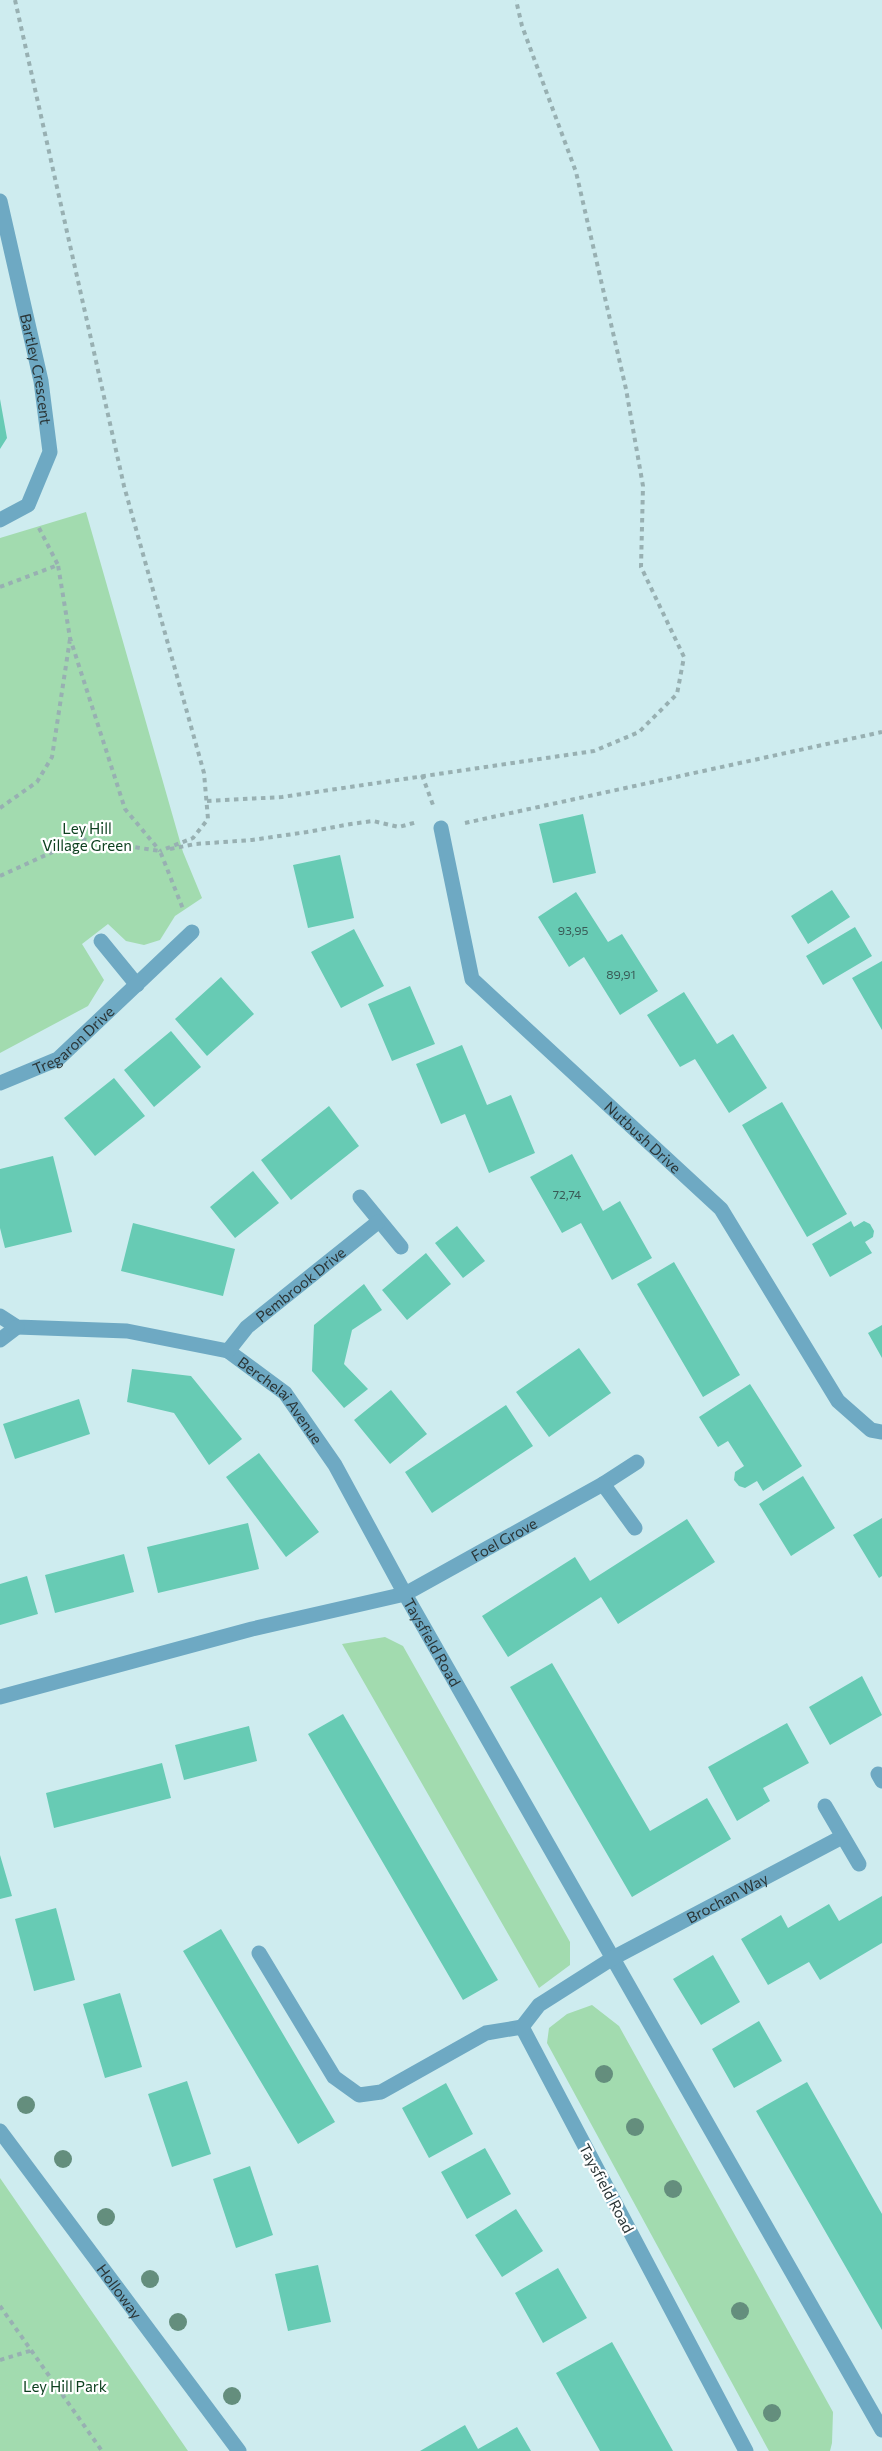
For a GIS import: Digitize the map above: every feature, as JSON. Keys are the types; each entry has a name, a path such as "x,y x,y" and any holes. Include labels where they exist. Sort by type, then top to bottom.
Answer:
{"street":[{"name":"Bartley Crescent","path":"0,201 41,381 50,452 28,505"},
{"path":"0,520 28,505"},
{"name":"Nutbush Drive","path":"441,828 472,979 721,1209 838,1401 870,1430 882,1432"},
{"name":"Tregaron Drive","path":"0,1083 58,1059 192,932"},
{"path":"101,941 137,985"},
{"path":"360,1197 378,1222 401,1247"},
{"name":"Pembrook Drive","path":"228,1351 247,1327 378,1222"},
{"path":"0,1316 17,1327 0,1340"},
{"name":"Berchelai Avenue","path":"17,1327 127,1331 228,1351 285,1393 335,1465 405,1594"},
{"name":"Foel Grove","path":"405,1594 603,1484 637,1462"},
{"path":"603,1484 635,1528"},
{"name":"Taysfield Road","path":"0,1696 252,1629 405,1594 882,2430"},
{"path":"825,1806 859,1864"},
{"name":"Brochan Way","path":"613,1958 842,1837"},
{"path":"259,1953 334,2077 359,2095 381,2092 486,2033 522,2027 539,2005 613,1958"},
{"name":"Taysfield Road","path":"522,2027 746,2451"},
{"name":"Holloway","path":"0,2131 239,2451"}],"path":[{"path":"15,0 124,486 204,773 208,819 193,838 160,850"},
{"path":"207,801 282,797 594,751 639,732 678,694 684,657 641,567 643,486 626,389 578,183 522,26 516,0"},
{"path":"28,505 58,565 70,638 125,809 160,850 192,932"},
{"path":"0,587 58,565"},
{"path":"0,808 37,783 52,757 70,638"},
{"path":"0,876 81,839 160,850 195,844 252,840 373,821 399,827 429,819 441,828 882,732"},
{"path":"0,2306 102,2451"},
{"path":"0,2360 33,2350"}],"green space":[{"name":"Ley Hill Village Green","path":"86,512 183,852 202,898 175,916 160,940 144,945 126,941 108,924 82,944 104,980 88,1006 0,1053 0,538"},
{"path":"385,1637 403,1646 570,1942 570,1965 539,1988 342,1644"},
{"path":"592,2005 619,2026 833,2412 830,2451 769,2451 547,2043 549,2028 567,2014"},
{"name":"Ley Hill Park","path":"0,2178 188,2451 0,2451"}],"building":[{"path":"0,399 7,438 0,449"},
{"path":"583,814 596,873 553,883 539,824"},
{"path":"340,855 354,918 308,928 293,865"},
{"path":"832,890 850,917 808,944 791,916"},
{"path":"576,892 608,942 622,934 658,991 620,1015 584,957 569,967 538,917"},
{"path":"855,927 872,956 823,985 806,956"},
{"path":"354,929 384,986 341,1008 311,952"},
{"path":"882,961 882,1030 852,978"},
{"path":"221,977 254,1014 207,1056 175,1019"},
{"path":"410,986 435,1044 392,1061 368,1004"},
{"path":"684,992 717,1044 733,1034 767,1088 729,1113 695,1059 680,1067 647,1015"},
{"path":"171,1031 201,1067 154,1107 124,1070"},
{"path":"462,1045 487,1105 511,1095 535,1153 489,1173 465,1114 441,1124 416,1064"},
{"path":"114,1078 145,1116 95,1156 64,1118"},
{"path":"782,1102 847,1214 807,1237 742,1125"},
{"path":"329,1106 359,1146 291,1200 261,1160"},
{"path":"572,1154 603,1211 620,1201 652,1258 612,1280 581,1223 562,1233 530,1177"},
{"path":"53,1156 72,1232 5,1248 0,1228 0,1169"},
{"path":"253,1171 279,1203 235,1238 210,1207"},
{"path":"851,1221 854,1227 864,1221 870,1224 874,1231 873,1237 865,1242 872,1253 830,1277 812,1244"},
{"path":"133,1223 235,1249 223,1296 121,1271"},
{"path":"457,1226 485,1261 463,1278 435,1243"},
{"path":"426,1253 451,1284 407,1320 382,1290"},
{"path":"674,1262 740,1375 703,1397 637,1284"},
{"path":"364,1284 382,1310 352,1330 344,1364 368,1389 344,1408 312,1371 314,1325"},
{"path":"882,1325 882,1358 868,1333"},
{"path":"579,1348 611,1393 549,1437 516,1392"},
{"path":"132,1369 191,1376 242,1439 209,1465 174,1413 127,1402"},
{"path":"750,1384 802,1466 763,1491 757,1481 745,1488 739,1486 734,1480 735,1472 744,1466 728,1441 718,1447 699,1417"},
{"path":"391,1390 427,1434 390,1464 354,1420"},
{"path":"79,1399 90,1434 15,1459 3,1424"},
{"path":"506,1405 533,1446 432,1513 405,1472"},
{"path":"259,1453 319,1532 286,1557 226,1477"},
{"path":"803,1476 835,1528 791,1556 759,1504"},
{"path":"882,1518 882,1576 879,1578 853,1535"},
{"path":"687,1519 715,1562 618,1624 601,1597 508,1657 482,1616 575,1557 590,1581"},
{"path":"248,1523 259,1569 158,1593 147,1547"},
{"path":"124,1554 134,1592 55,1613 45,1575"},
{"path":"27,1576 38,1614 0,1625 0,1584"},
{"path":"552,1663 650,1831 707,1798 731,1839 632,1897 510,1687"},
{"path":"862,1676 882,1715 830,1745 809,1707"},
{"path":"343,1714 498,1980 463,2000 308,1734"},
{"path":"787,1723 809,1763 763,1788 770,1801 737,1821 708,1767"},
{"path":"249,1726 257,1761 184,1780 175,1745"},
{"path":"162,1763 171,1798 54,1828 46,1793"},
{"path":"0,1855 12,1896 0,1899"},
{"path":"882,1896 882,1943 820,1980 809,1962 768,1985 741,1939 781,1915 788,1928 829,1904 839,1921"},
{"path":"56,1908 75,1980 34,1991 15,1919"},
{"path":"221,1929 335,2122 298,2144 183,1951"},
{"path":"713,1955 740,2002 701,2025 673,1979"},
{"path":"120,1993 142,2067 105,2078 83,2004"},
{"path":"759,2021 782,2061 734,2088 712,2049"},
{"path":"187,2081 211,2154 172,2167 148,2094"},
{"path":"807,2082 882,2214 882,2330 756,2111"},
{"path":"446,2083 473,2134 429,2158 402,2108"},
{"path":"485,2148 511,2194 467,2219 441,2172"},
{"path":"250,2166 273,2235 236,2248 213,2179"},
{"path":"516,2209 543,2251 502,2277 475,2235"},
{"path":"318,2265 331,2322 288,2331 275,2274"},
{"path":"558,2268 587,2318 543,2343 515,2293"},
{"path":"612,2342 673,2451 600,2451 556,2373"},
{"path":"465,2425 478,2449 517,2427 531,2451 420,2451"}]}
